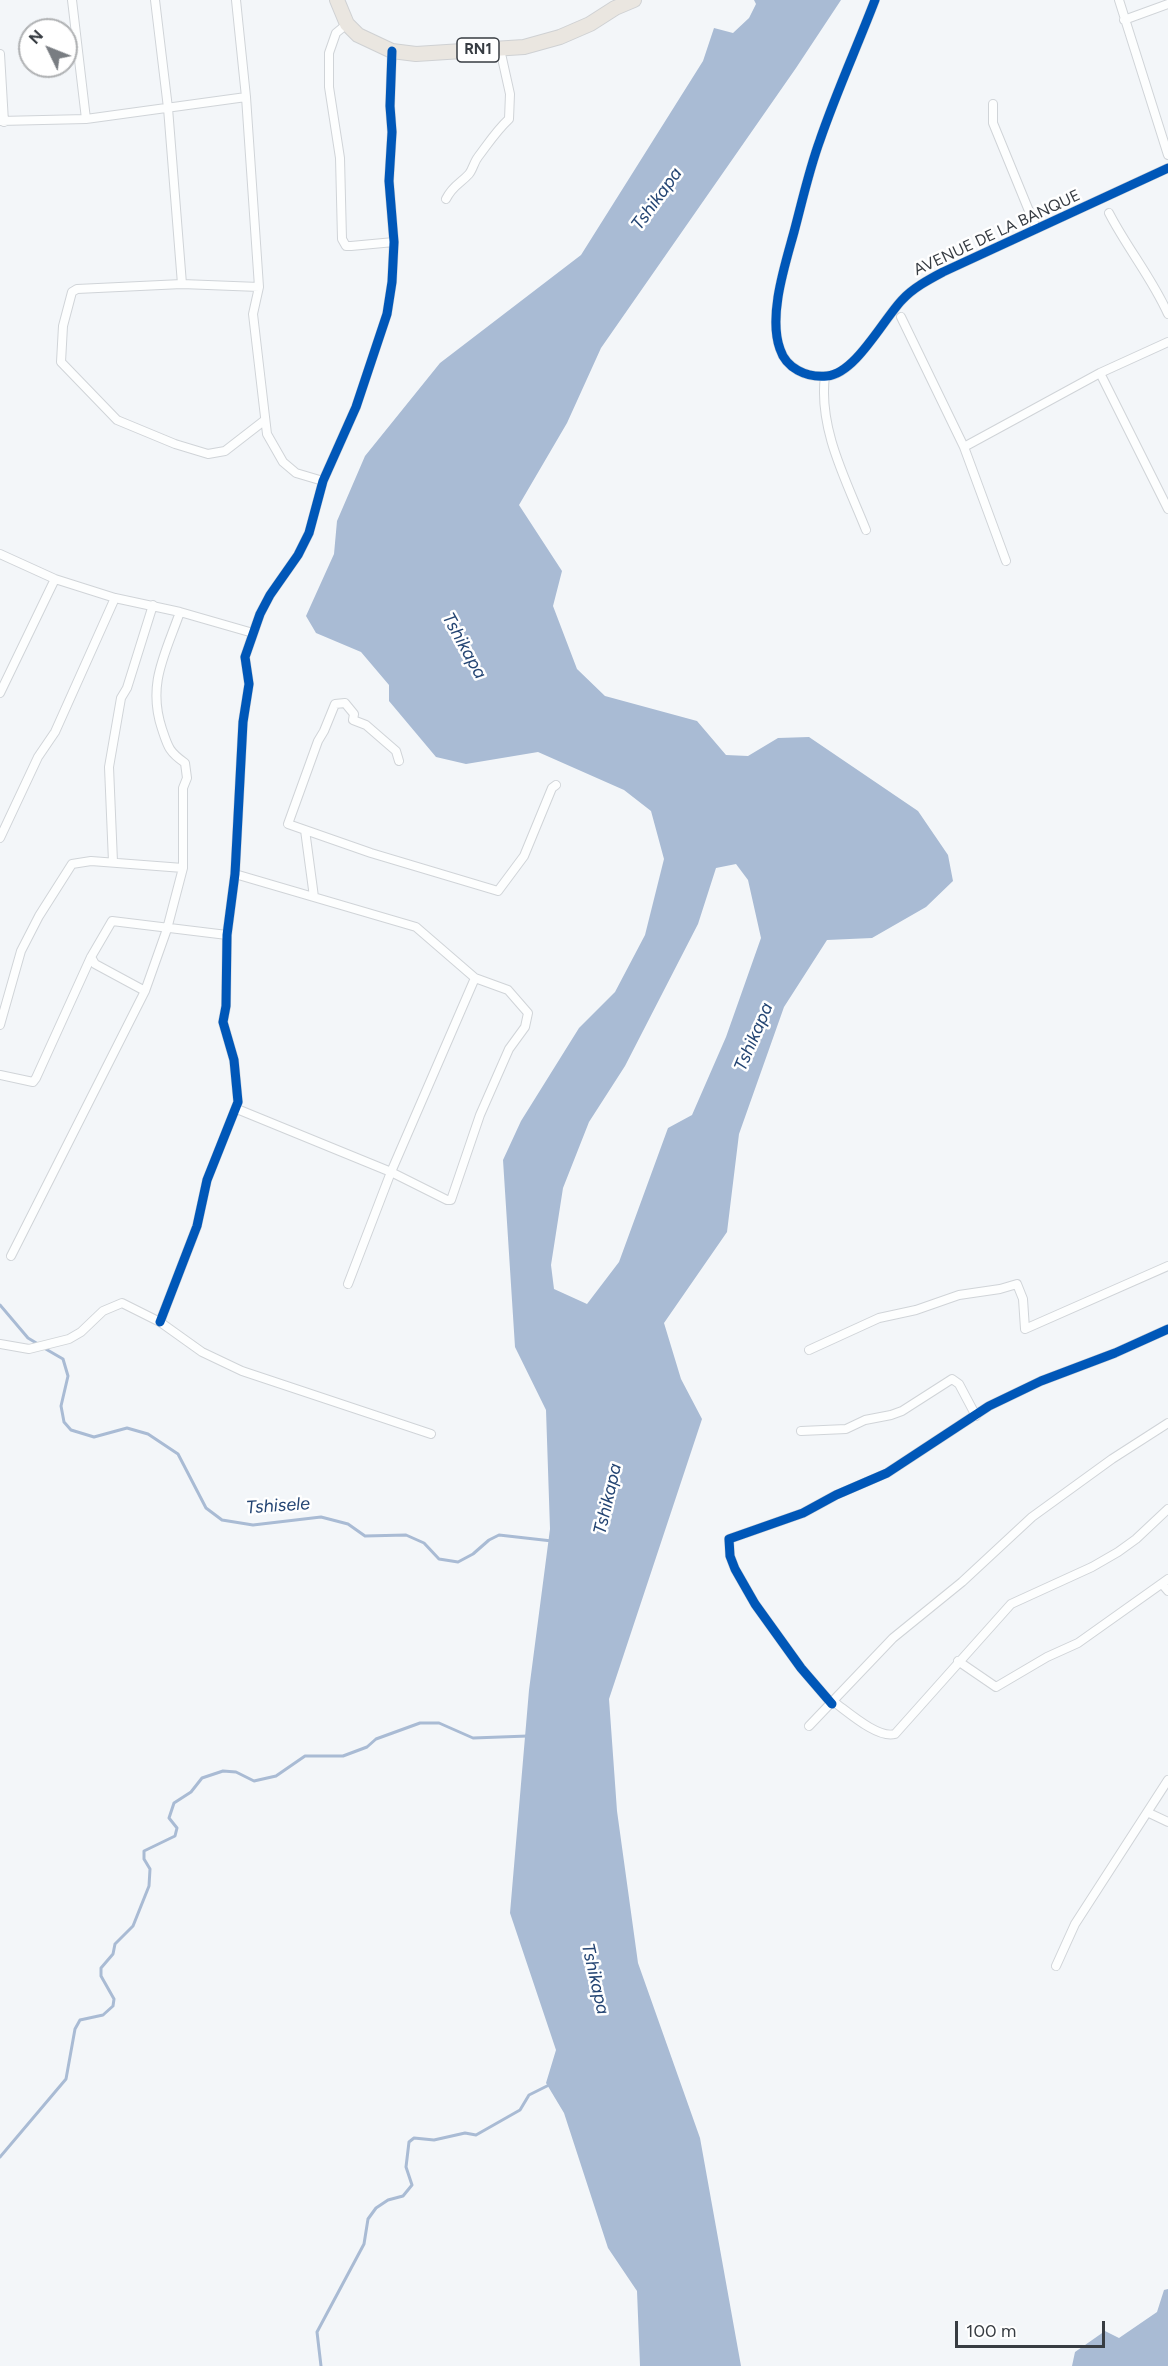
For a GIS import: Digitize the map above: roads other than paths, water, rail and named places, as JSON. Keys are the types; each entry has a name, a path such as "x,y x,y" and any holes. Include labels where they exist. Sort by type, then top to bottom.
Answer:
{"highway":[{"path":"337,0 347,24"},
{"name":"RN1","path":"347,24 358,35 392,51 416,54 524,47 560,37 590,24 612,6 634,0"}],"street":[{"path":"72,0 86,119"},
{"path":"154,0 168,108 182,284"},
{"path":"236,0 246,97 259,288 253,314 267,434 283,462 296,473 323,482"},
{"path":"866,530 832,443 822,395 825,376 803,374 788,365 779,348 776,316 785,264 819,141 875,0"},
{"path":"1119,0 1168,155"},
{"path":"1124,20 1168,4"},
{"path":"347,24 336,33 329,53 329,87 340,158 342,239 346,246 394,242"},
{"path":"446,199 451,189 468,174 478,157 486,149 487,142 509,119 510,94 500,49"},
{"path":"160,1322 197,1226 207,1180 237,1109 238,1085 234,1060 223,1022 226,1006 227,935 235,874 243,722 249,684 245,657 270,595 298,555 309,533 323,482 356,407 387,314 392,282 394,242 389,181 392,132 390,106 392,51"},
{"path":"0,54 2,122 86,119 246,97"},
{"path":"993,104 993,123 1036,228"},
{"name":"AVENUE DE LA BANQUE","path":"825,376 840,372 854,361 903,299 918,286 1036,228 1102,200 1168,168"},
{"path":"1108,213 1124,242 1152,281 1168,314"},
{"path":"259,288 182,284 77,289 72,292 63,326 61,362 117,420 175,444 208,454 225,452 266,420"},
{"path":"902,317 964,447 1006,561"},
{"path":"964,447 1100,373 1168,342"},
{"path":"1100,373 1168,509"},
{"path":"0,554 55,579 115,598 153,605 253,633"},
{"path":"0,693 55,579"},
{"path":"0,838 38,757 55,732 115,598"},
{"path":"113,862 109,767 121,698 127,688 153,605"},
{"path":"11,1256 145,991 167,929 183,868 183,788 187,778 185,763 171,753 156,711 155,696 157,676 180,612"},
{"path":"399,761 396,752 366,725 353,720 354,714 345,703 335,704 318,741 288,824 371,853 498,891 524,856 552,788 556,784"},
{"path":"305,830 314,897"},
{"path":"0,1024 21,951 67,868 78,861 183,868"},
{"path":"235,874 417,927 475,978 508,990 528,1013 525,1027 509,1049 475,1128 452,1197 447,1200 391,1172 237,1109"},
{"path":"0,1075 28,1082 33,1082 36,1078 91,957 112,921 227,935"},
{"path":"91,957 94,964 145,991"},
{"path":"348,1284 391,1172 475,978"},
{"path":"808,1350 879,1318 916,1310 959,1295 1017,1284 1023,1299 1025,1329 1168,1266"},
{"path":"0,1344 35,1349 69,1339 81,1332 103,1311 117,1303 122,1303 160,1322 202,1352 242,1371 431,1434"},
{"path":"1168,1329 1115,1353 1041,1381 989,1406 887,1473 803,1513 729,1539 730,1556 755,1604 801,1668 833,1703 884,1734 892,1735 1011,1604 1092,1567 1118,1552 1136,1539 1168,1509"},
{"path":"801,1431 846,1429 865,1420 891,1415 902,1411 952,1379 959,1384 976,1416"},
{"path":"809,1726 893,1638 962,1582 1032,1517 1112,1459 1168,1423"},
{"path":"958,1661 996,1688 1047,1657 1078,1643 1165,1581 1168,1591"},
{"path":"1056,1966 1075,1924 1149,1813 1168,1780"},
{"path":"1149,1813 1168,1822"}],"water":[{"name":"Tshikapa","path":"754,0 841,0 601,348 567,423 519,505 562,571 553,606 577,669 605,696 697,721 726,755 748,756 778,738 809,737 918,811 948,855 953,881 926,907 872,938 827,940 784,1007 739,1134 727,1232 664,1323 681,1379 702,1419 609,1699 617,1811 638,1963 700,2138 741,2366 640,2366 637,2291 608,2248 564,2113 546,2083 556,2050 510,1913 529,1690 550,1529 546,1410 515,1347 503,1160 521,1121 579,1028 615,992 645,935 664,859 651,811 624,790 538,752 466,764 436,757 389,701 389,685 361,652 316,633 306,616 334,554 337,521 365,456 440,363 581,255 703,61 714,28 733,33 749,18 756,4","holes":["736,864 748,880 761,938 726,1037 692,1115 668,1128 619,1262 587,1304 554,1289 551,1265 563,1188 589,1122 625,1066 698,924 716,868"]},
{"path":"1168,2289 1168,2366 1072,2366 1075,2352 1105,2331 1119,2338 1157,2312 1164,2290"}],"waterway":[{"name":"Tshisele","path":"0,1305 28,1338 38,1344"},
{"name":"Tshisele","path":"44,1348 63,1359 68,1376 61,1406 64,1422 71,1430 94,1437 127,1428 148,1434 178,1454 206,1508 222,1520 253,1525 321,1517 348,1524 365,1536 406,1535 424,1543 439,1559 458,1562 499,1535 552,1541"},
{"path":"0,2157 66,2079 75,2029 80,2020 103,2015 113,2006 114,1999 101,1976 101,1968 113,1954 115,1944 133,1926 149,1886 150,1869 144,1859 144,1851 175,1836 177,1828 169,1818 174,1803 191,1792 202,1778 223,1771 236,1772 254,1781 276,1776 305,1756 343,1756 367,1747 376,1739 420,1723 439,1723 473,1738 528,1736"},
{"path":"321,2366 317,2332 364,2244 368,2219 376,2208 388,2200 403,2196 412,2185 406,2167 409,2142 414,2138 434,2140 465,2133 476,2135 520,2110 529,2095 551,2084"}]}
